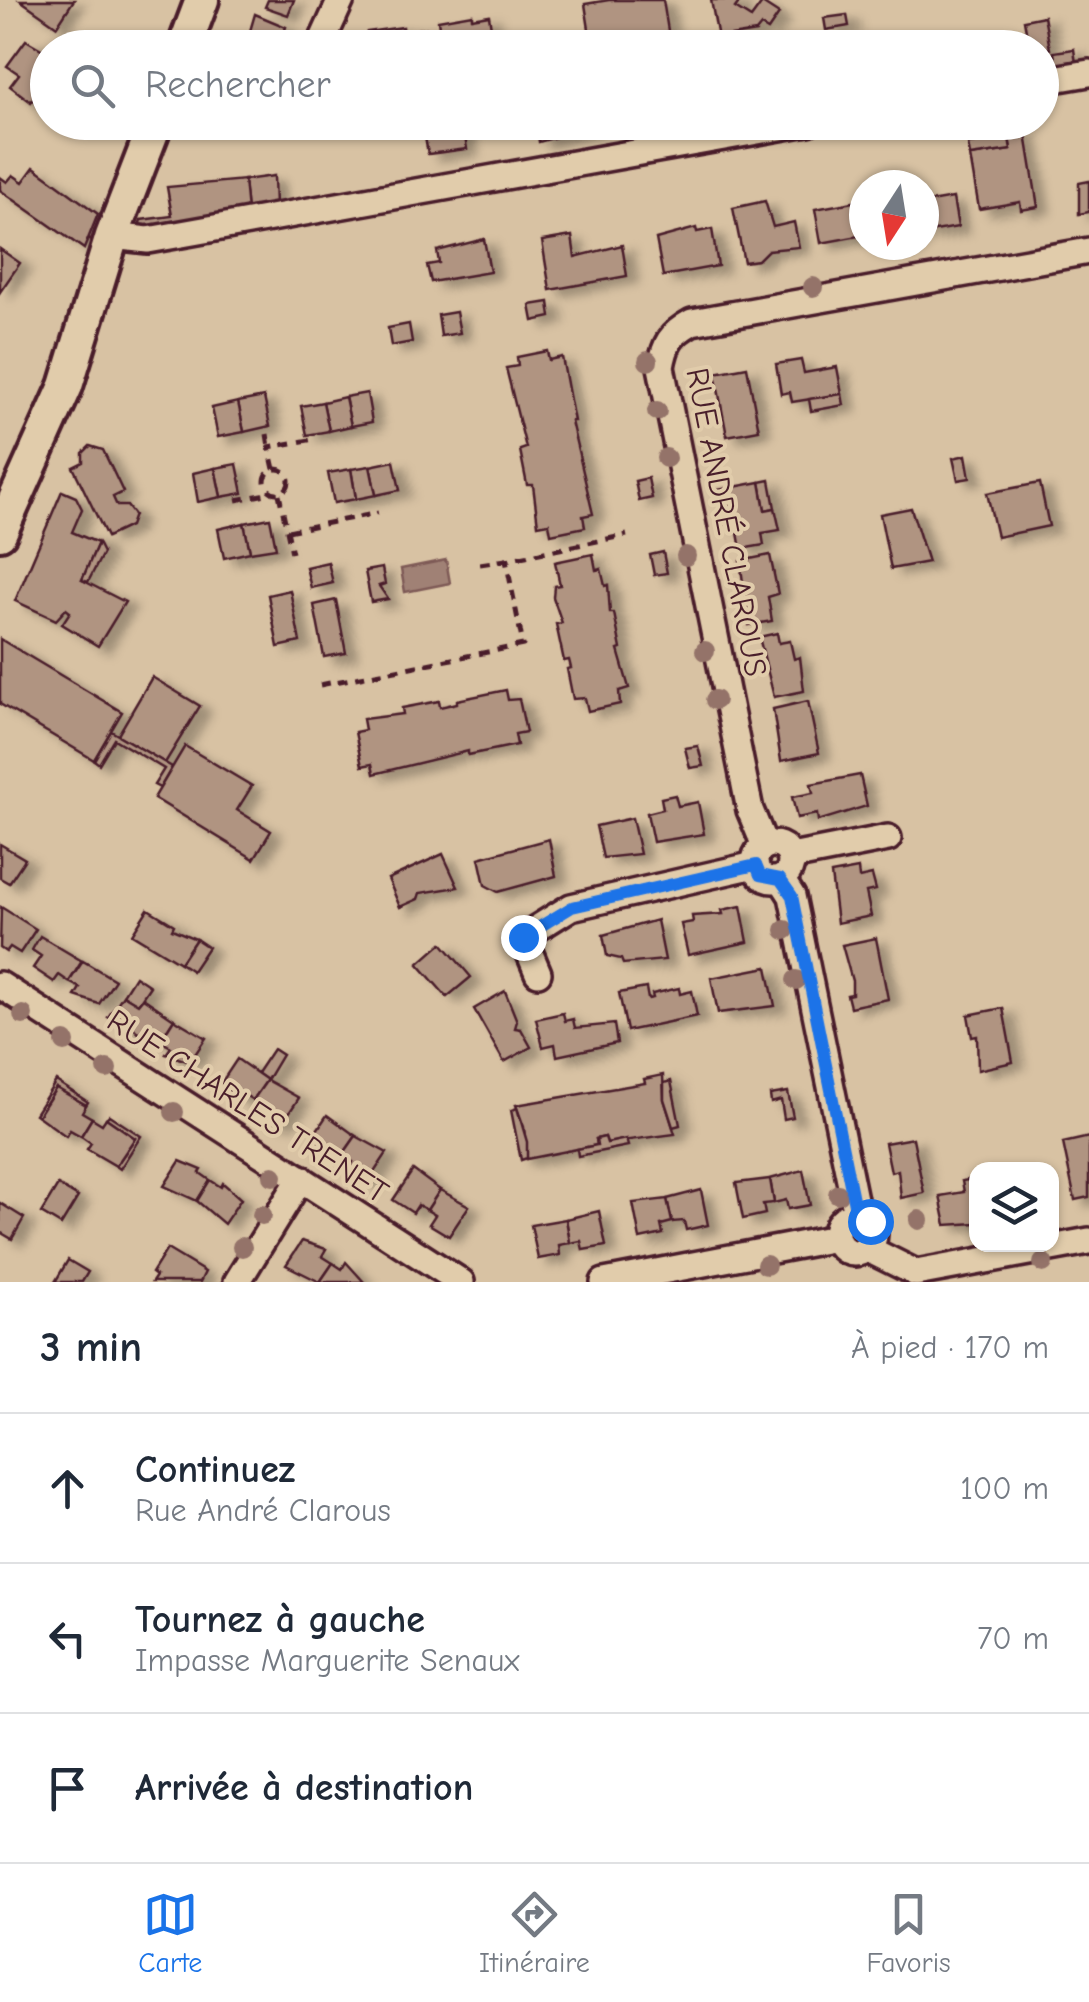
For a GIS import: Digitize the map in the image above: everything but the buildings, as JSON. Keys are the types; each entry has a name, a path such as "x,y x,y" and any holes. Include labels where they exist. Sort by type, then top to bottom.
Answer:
{"main road":[{"path":"191,30 202,0"},
{"path":"0,533 7,494 66,386 112,236 149,140"}],"street":[{"path":"327,30 341,0"},
{"path":"1059,78 1089,73"},
{"path":"112,236 148,240 707,140"},
{"name":"RUE ANDRÉ CLAROUS","path":"760,856 661,367 665,345 674,332 692,322 1089,251"},
{"path":"786,868 888,838"},
{"path":"538,973 523,937 572,907 760,856 774,844 786,868 856,1214"},
{"name":"RUE CHARLES TRENET","path":"0,985 462,1282"},
{"path":"236,1282 300,1178"},
{"path":"856,1214 870,1221 875,1235 868,1249 856,1254 843,1250 836,1238 837,1226 845,1217 856,1214"},
{"path":"604,1282 648,1277 836,1238"},
{"path":"868,1249 916,1274 1089,1241"}],"path":[{"path":"267,434 274,469"},
{"path":"269,447 315,439"},
{"path":"274,469 265,478 275,493 292,553"},
{"path":"236,500 275,493 290,481 283,470 274,469"},
{"path":"288,531 378,513"},
{"path":"480,564 627,535"},
{"path":"320,685 523,645 506,560"}],"shaded area":[{"path":"446,560 450,583 405,592 401,569"}],"route":[{"path":"523,937 572,907 756,865 760,875 780,879 792,896 856,1214 870,1221"}]}
